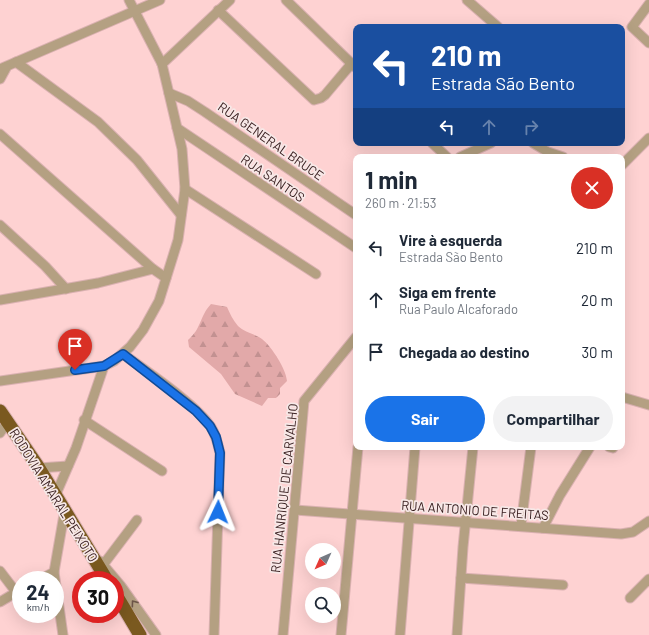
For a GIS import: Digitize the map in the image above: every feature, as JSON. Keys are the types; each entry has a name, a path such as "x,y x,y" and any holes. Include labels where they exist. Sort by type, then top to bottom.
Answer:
{"highway":[{"name":"RODOVIA AMARAL PEIXOTO","path":"0,411 40,468 101,571"},
{"path":"124,608 140,635"}],"street":[{"path":"0,379 104,366 123,354 143,330 159,301 178,240 185,189 184,168 177,128 162,64 130,0"},
{"path":"0,79 3,69 16,62 160,0"},
{"path":"162,64 230,0"},
{"path":"286,0 353,64"},
{"path":"467,0 495,24"},
{"path":"649,4 633,23 632,27 633,30 649,43"},
{"path":"218,10 314,100 325,95 353,66"},
{"path":"16,62 73,102 103,126 137,160 181,215"},
{"name":"RUA GENERAL BRUCE","path":"169,93 188,101 205,112 353,213"},
{"name":"RUA SANTOS","path":"177,128 353,246"},
{"path":"0,134 153,269 166,278"},
{"path":"625,162 649,138"},
{"path":"435,146 444,154"},
{"path":"467,154 484,146"},
{"path":"538,146 554,154"},
{"path":"185,189 316,274"},
{"path":"0,225 45,266 66,289"},
{"path":"0,300 66,289 153,269"},
{"name":"RUA HANRIQUE DE CARVALHO","path":"283,635 295,510 301,414 304,401 353,341"},
{"path":"123,354 196,411 210,426 216,437 220,453 214,635"},
{"path":"56,494 68,466 104,366"},
{"path":"625,398 649,405"},
{"path":"84,420 162,471"},
{"path":"0,433 8,421"},
{"path":"341,635 358,450"},
{"path":"400,635 411,518 415,450"},
{"path":"460,635 461,578 473,450"},
{"path":"522,525 531,450"},
{"path":"543,528 560,495 588,450"},
{"path":"40,468 68,466"},
{"path":"54,571 65,509"},
{"name":"RUA ANTONIO DE FREITAS","path":"295,510 351,515 522,525 621,534 633,532 649,521"},
{"path":"104,565 137,520"},
{"path":"86,546 104,565 156,635"},
{"path":"0,571 12,584"},
{"path":"461,578 563,585"},
{"path":"630,598 649,579"},
{"path":"0,602 12,595"},
{"path":"61,623 63,635"}],"green space":[{"path":"211,304 227,307 238,326 262,339 274,353 284,370 287,381 280,388 280,394 276,398 268,398 262,406 235,394 221,374 189,347 188,340 193,336 204,313"}],"route":[{"path":"75,370 104,366 114,362 123,354 196,411 210,426 216,437 220,453 218,512"}]}
